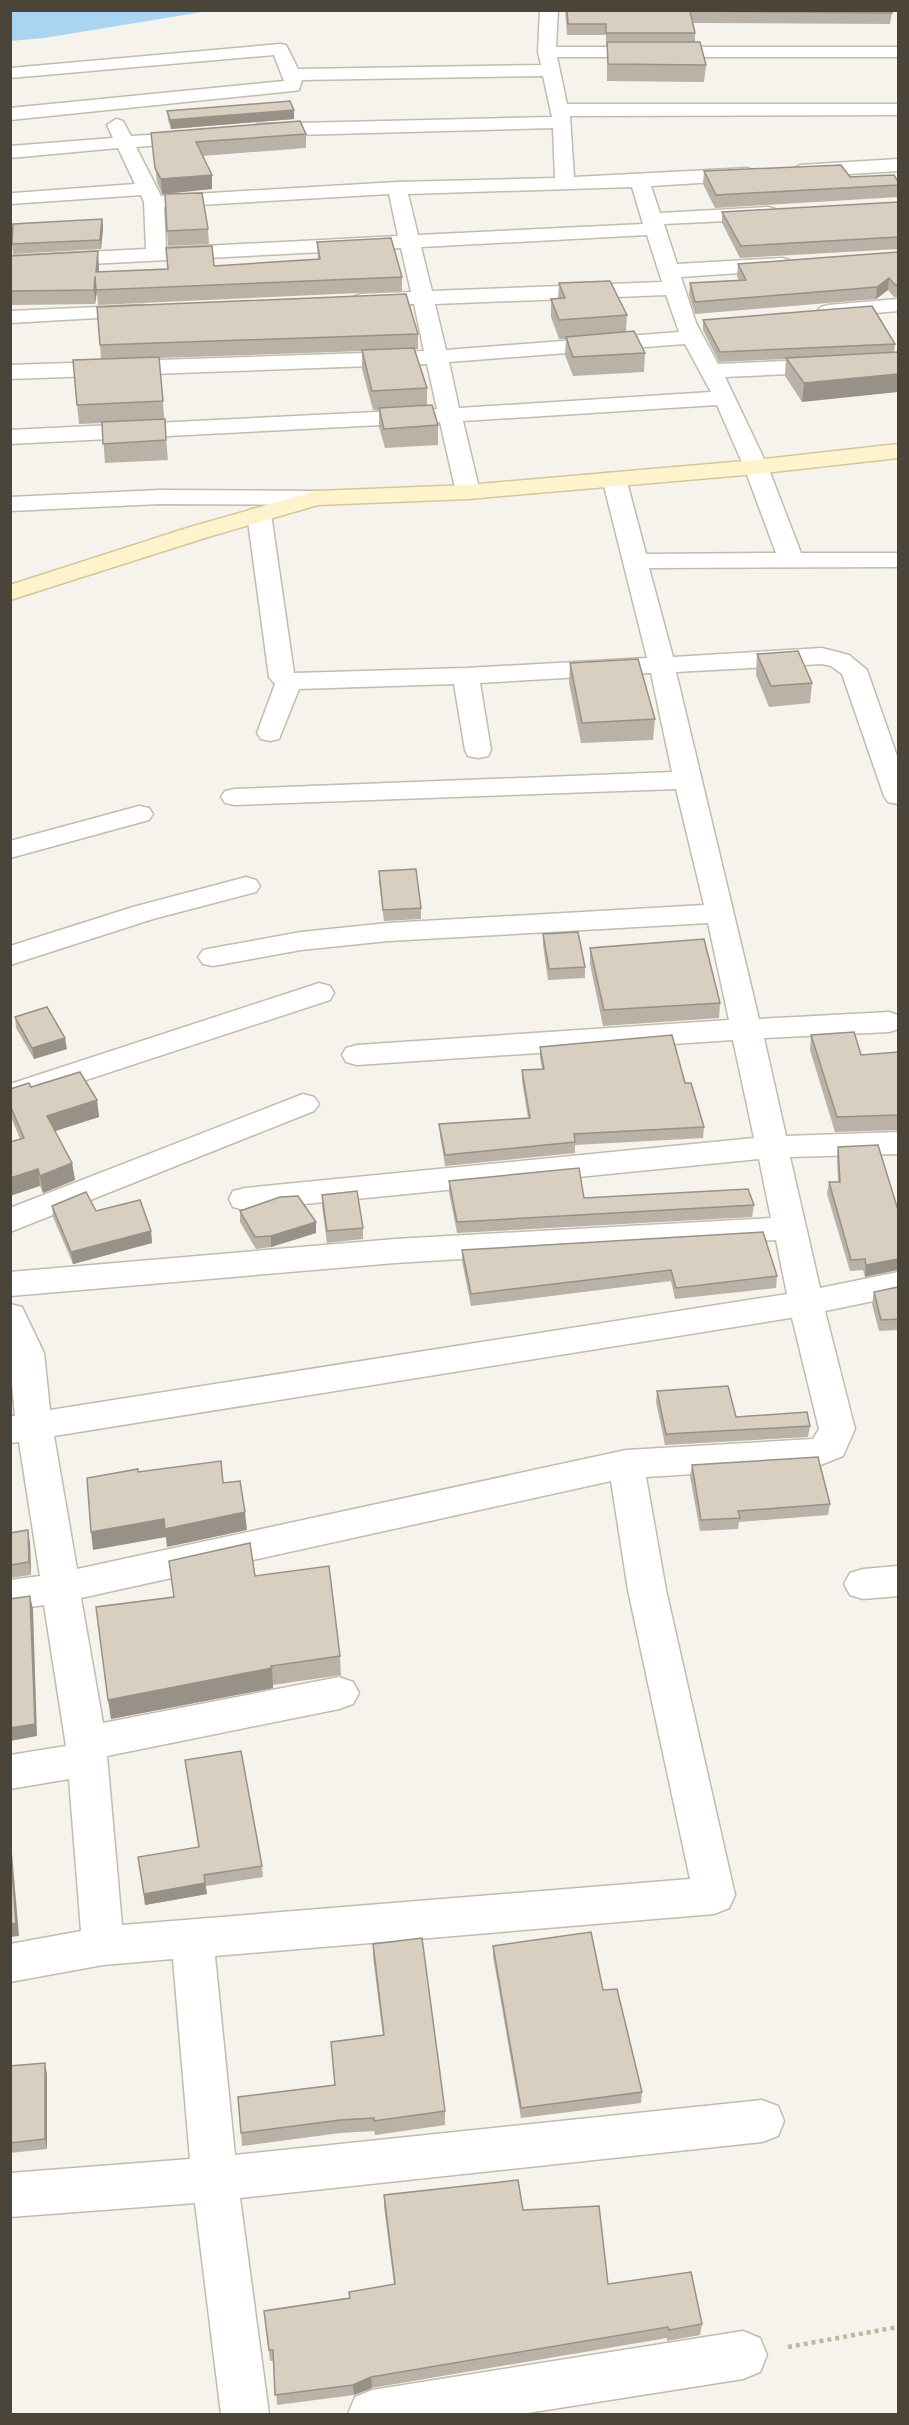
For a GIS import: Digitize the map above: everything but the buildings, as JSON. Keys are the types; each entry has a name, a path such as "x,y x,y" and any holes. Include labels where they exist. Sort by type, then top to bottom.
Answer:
{"street":[{"path":"549,10 549,61 561,116 565,183"},
{"path":"10,73 87,68 280,49 292,75 293,86 10,114"},
{"path":"292,75 549,61 898,52"},
{"path":"87,68 151,195 156,255"},
{"path":"239,132 284,127 561,116 898,109"},
{"path":"10,152 216,134"},
{"path":"14,199 639,181 898,165"},
{"path":"639,181 688,330 712,371 756,467 791,560"},
{"path":"397,188 423,297 434,357 468,492"},
{"path":"10,262 409,243 793,211"},
{"path":"340,301 672,279 807,262"},
{"path":"804,313 898,305"},
{"path":"10,318 164,310"},
{"path":"10,372 434,357 688,330 709,321"},
{"path":"712,371 898,362"},
{"path":"10,437 448,415 725,398"},
{"path":"10,504 160,497 317,498 468,492 756,467 898,451"},
{"path":"10,1595 60,1588 626,1464 818,1452 830,1446 837,1429 806,1302 721,913 686,780 662,665 614,478"},
{"path":"10,594 259,514 317,498"},
{"path":"259,514 282,676 289,681 466,676 822,657 840,660 854,670 898,796"},
{"path":"634,561 898,560"},
{"path":"466,676 478,750"},
{"path":"270,733 289,681"},
{"path":"235,797 686,780"},
{"path":"10,850 139,814"},
{"path":"10,956 143,913 246,886"},
{"path":"213,957 301,941 388,932 721,913"},
{"path":"10,1095 319,993"},
{"path":"357,1056 746,1029 889,1023"},
{"path":"10,1221 303,1104"},
{"path":"245,1199 772,1147 898,1143"},
{"path":"10,1284 395,1251 790,1228"},
{"path":"22,1427 806,1302 898,1284"},
{"path":"10,1316 27,1353 22,1427 60,1588 87,1751 103,1946"},
{"path":"10,1963 103,1946 192,1937 714,1895 647,1590 626,1464"},
{"path":"10,1772 87,1751 339,1694"},
{"path":"192,1937 215,2179 245,2415"},
{"path":"10,2195 215,2179 762,2121"},
{"path":"372,2415 743,2355"}],"path":[{"path":"743,2355 898,2327"}],"water":[{"path":"11,10 208,11 44,38 11,41"}]}
